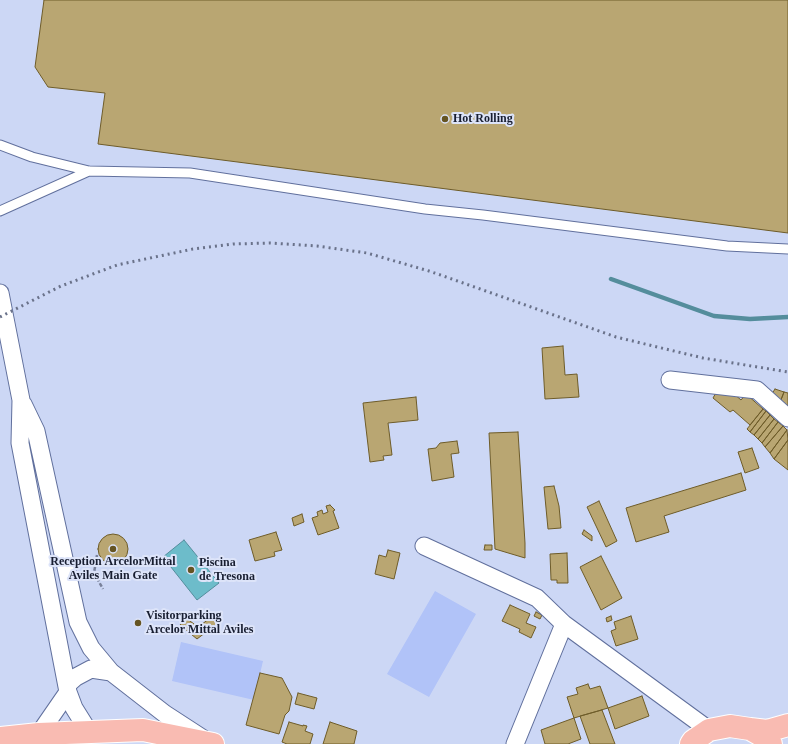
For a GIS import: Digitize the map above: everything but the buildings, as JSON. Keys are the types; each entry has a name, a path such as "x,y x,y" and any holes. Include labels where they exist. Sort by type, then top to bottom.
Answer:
{"main road":[{"path":"691,744 692,741 709,730 730,726 767,731 788,725"},
{"path":"750,729 766,738 771,744"},
{"path":"0,738 39,734 143,730 211,744"}],"street":[{"path":"0,293 21,400 20,443 68,689 74,708 89,732"},
{"path":"670,380 757,390 788,418"},
{"path":"21,400 36,431 78,622 91,648 111,672 166,714 211,744"},
{"path":"424,546 537,598 564,624 709,730"},
{"path":"515,744 564,624"},
{"path":"39,734 76,677 91,669 111,672"}],"lane":[{"path":"0,145 32,157 89,171 190,173 425,209 727,246 788,249"},
{"path":"0,211 89,171"}],"path":[{"path":"97,555 94,573 103,589"}],"shaded area":[{"name":"Piscina de Tresona","path":"184,540 219,583 197,600 163,557"},
{"path":"435,591 476,614 429,697 387,674"},
{"path":"181,642 263,661 254,700 172,681"}],"waterway":[{"path":"611,279 714,316 750,319 788,317"}],"railway":[{"path":"0,317 61,286 117,265 193,249 233,244 270,243 317,246 367,253 429,271 616,337 703,358 788,372"}],"place":[{"name":"Hot Rolling","path":"445,119"},
{"name":"Reception ArcelorMittal Aviles Main Gate","path":"113,549"},
{"name":"Piscina de Tresona","path":"191,570"},
{"name":"Visitorparking Arcelor Mittal Aviles","path":"138,623"}]}
